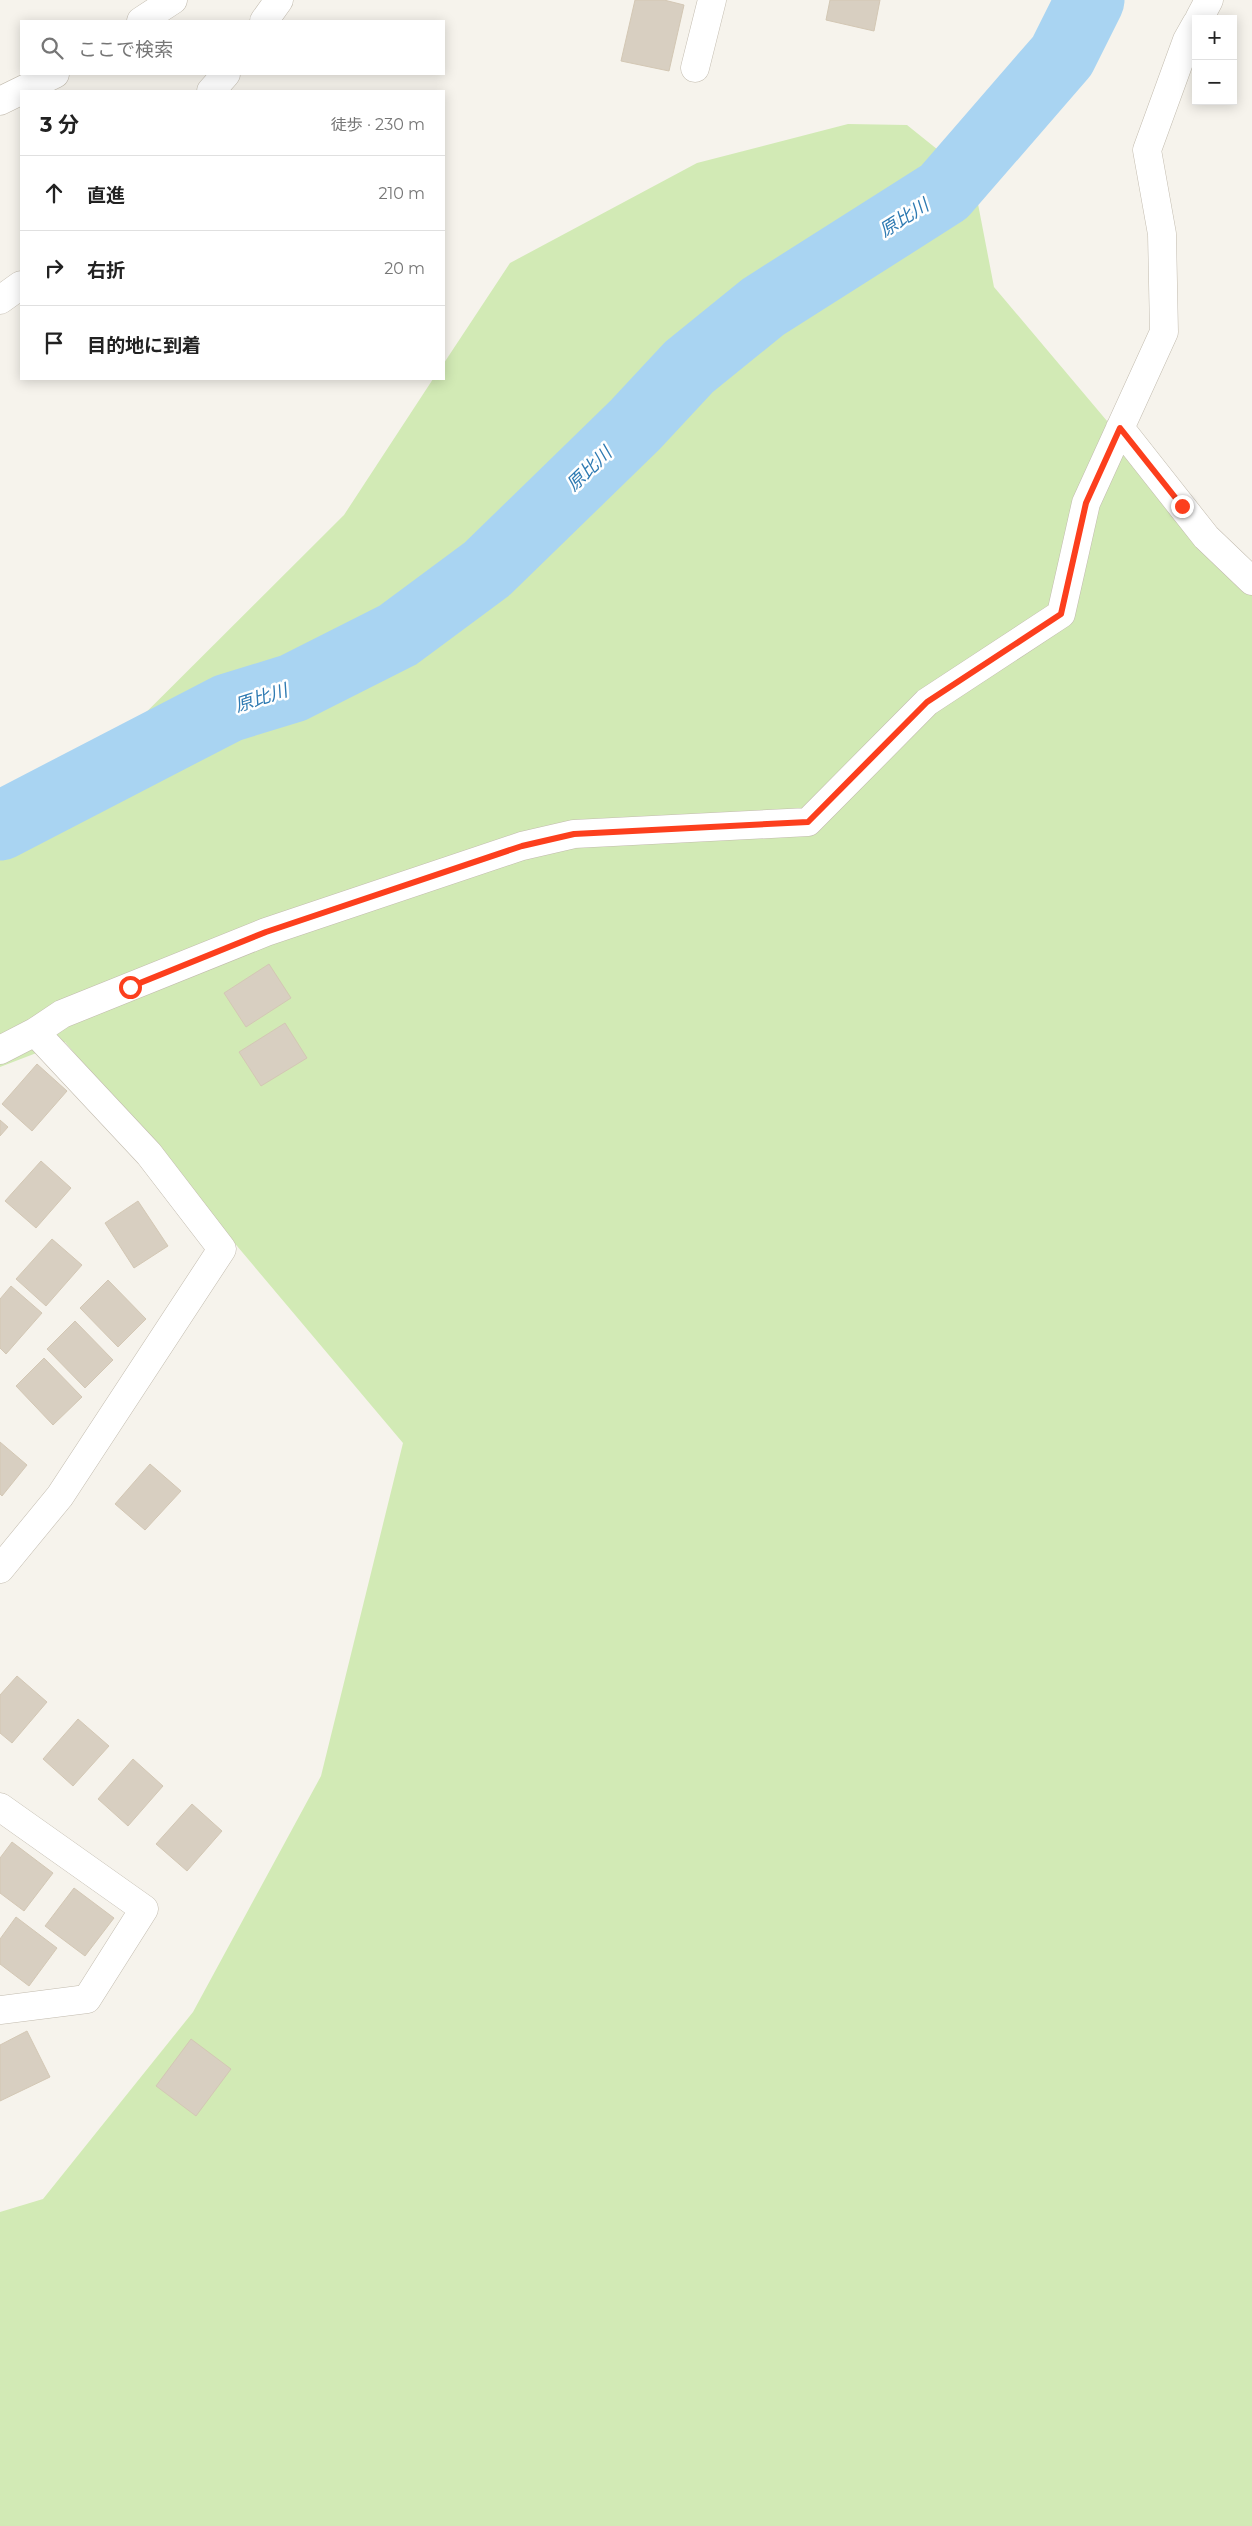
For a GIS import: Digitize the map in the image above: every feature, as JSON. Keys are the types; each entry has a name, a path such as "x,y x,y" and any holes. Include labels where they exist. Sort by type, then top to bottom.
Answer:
{"street":[{"path":"143,20 173,0"},
{"path":"265,20 279,0"},
{"path":"695,68 712,0"},
{"path":"1201,15 1209,0"},
{"path":"0,1050 35,1032 62,1014 266,932 522,846 574,834 808,822 927,702 1061,614 1086,503 1164,332 1162,234 1147,150 1187,40 1192,31"},
{"path":"22,90 53,75"},
{"path":"212,90 225,75"},
{"path":"0,101 20,91"},
{"path":"0,300 20,286"},
{"path":"1120,428 1206,537 1252,581"},
{"path":"0,1569 60,1496 222,1250 150,1154 35,1032"},
{"path":"0,1807 144,1909 87,1999 0,2010"}],"green space":[{"path":"848,124 907,125 973,178 994,287 1252,593 1252,2526 0,2526 0,2212 43,2199 193,2012 321,1776 403,1443 65,1042 0,1067 0,858 344,515 432,380 445,380 445,361 510,263 697,163"}],"building":[{"path":"635,0 664,0 684,5 669,71 621,61"},
{"path":"830,0 880,0 874,31 826,20"},
{"path":"269,964 291,998 246,1027 224,993"},
{"path":"285,1023 307,1058 261,1086 239,1052"},
{"path":"37,1064 67,1091 32,1131 2,1104"},
{"path":"0,1120 8,1127 0,1136"},
{"path":"41,1161 71,1188 36,1228 5,1201"},
{"path":"138,1201 168,1246 134,1268 105,1223"},
{"path":"52,1239 82,1265 46,1306 16,1279"},
{"path":"108,1280 146,1319 118,1347 80,1308"},
{"path":"11,1286 42,1313 6,1354 0,1348 0,1299"},
{"path":"75,1321 113,1360 85,1388 47,1349"},
{"path":"44,1358 82,1397 53,1425 16,1386"},
{"path":"0,1442 27,1465 2,1496 0,1494"},
{"path":"150,1464 181,1491 145,1530 115,1504"},
{"path":"17,1676 47,1702 12,1743 0,1733 0,1695"},
{"path":"78,1719 109,1746 73,1786 43,1759"},
{"path":"133,1759 163,1786 128,1826 98,1799"},
{"path":"192,1804 222,1831 187,1871 156,1844"},
{"path":"12,1842 53,1873 24,1911 0,1893 0,1858"},
{"path":"74,1888 114,1918 85,1956 45,1926"},
{"path":"16,1917 57,1948 29,1986 0,1964 0,1939"},
{"path":"27,2031 50,2077 0,2101 0,2045"},
{"path":"191,2039 231,2069 196,2116 156,2086"}],"waterway":[{"name":"原比川","path":"0,826 228,708 293,688 398,635 487,569 635,425 689,367 763,307 944,192 1062,56 1090,0"}],"route":[{"path":"130,987 266,932 522,846 574,834 808,822 927,702 1061,614 1086,503 1120,428 1182,506"}]}
